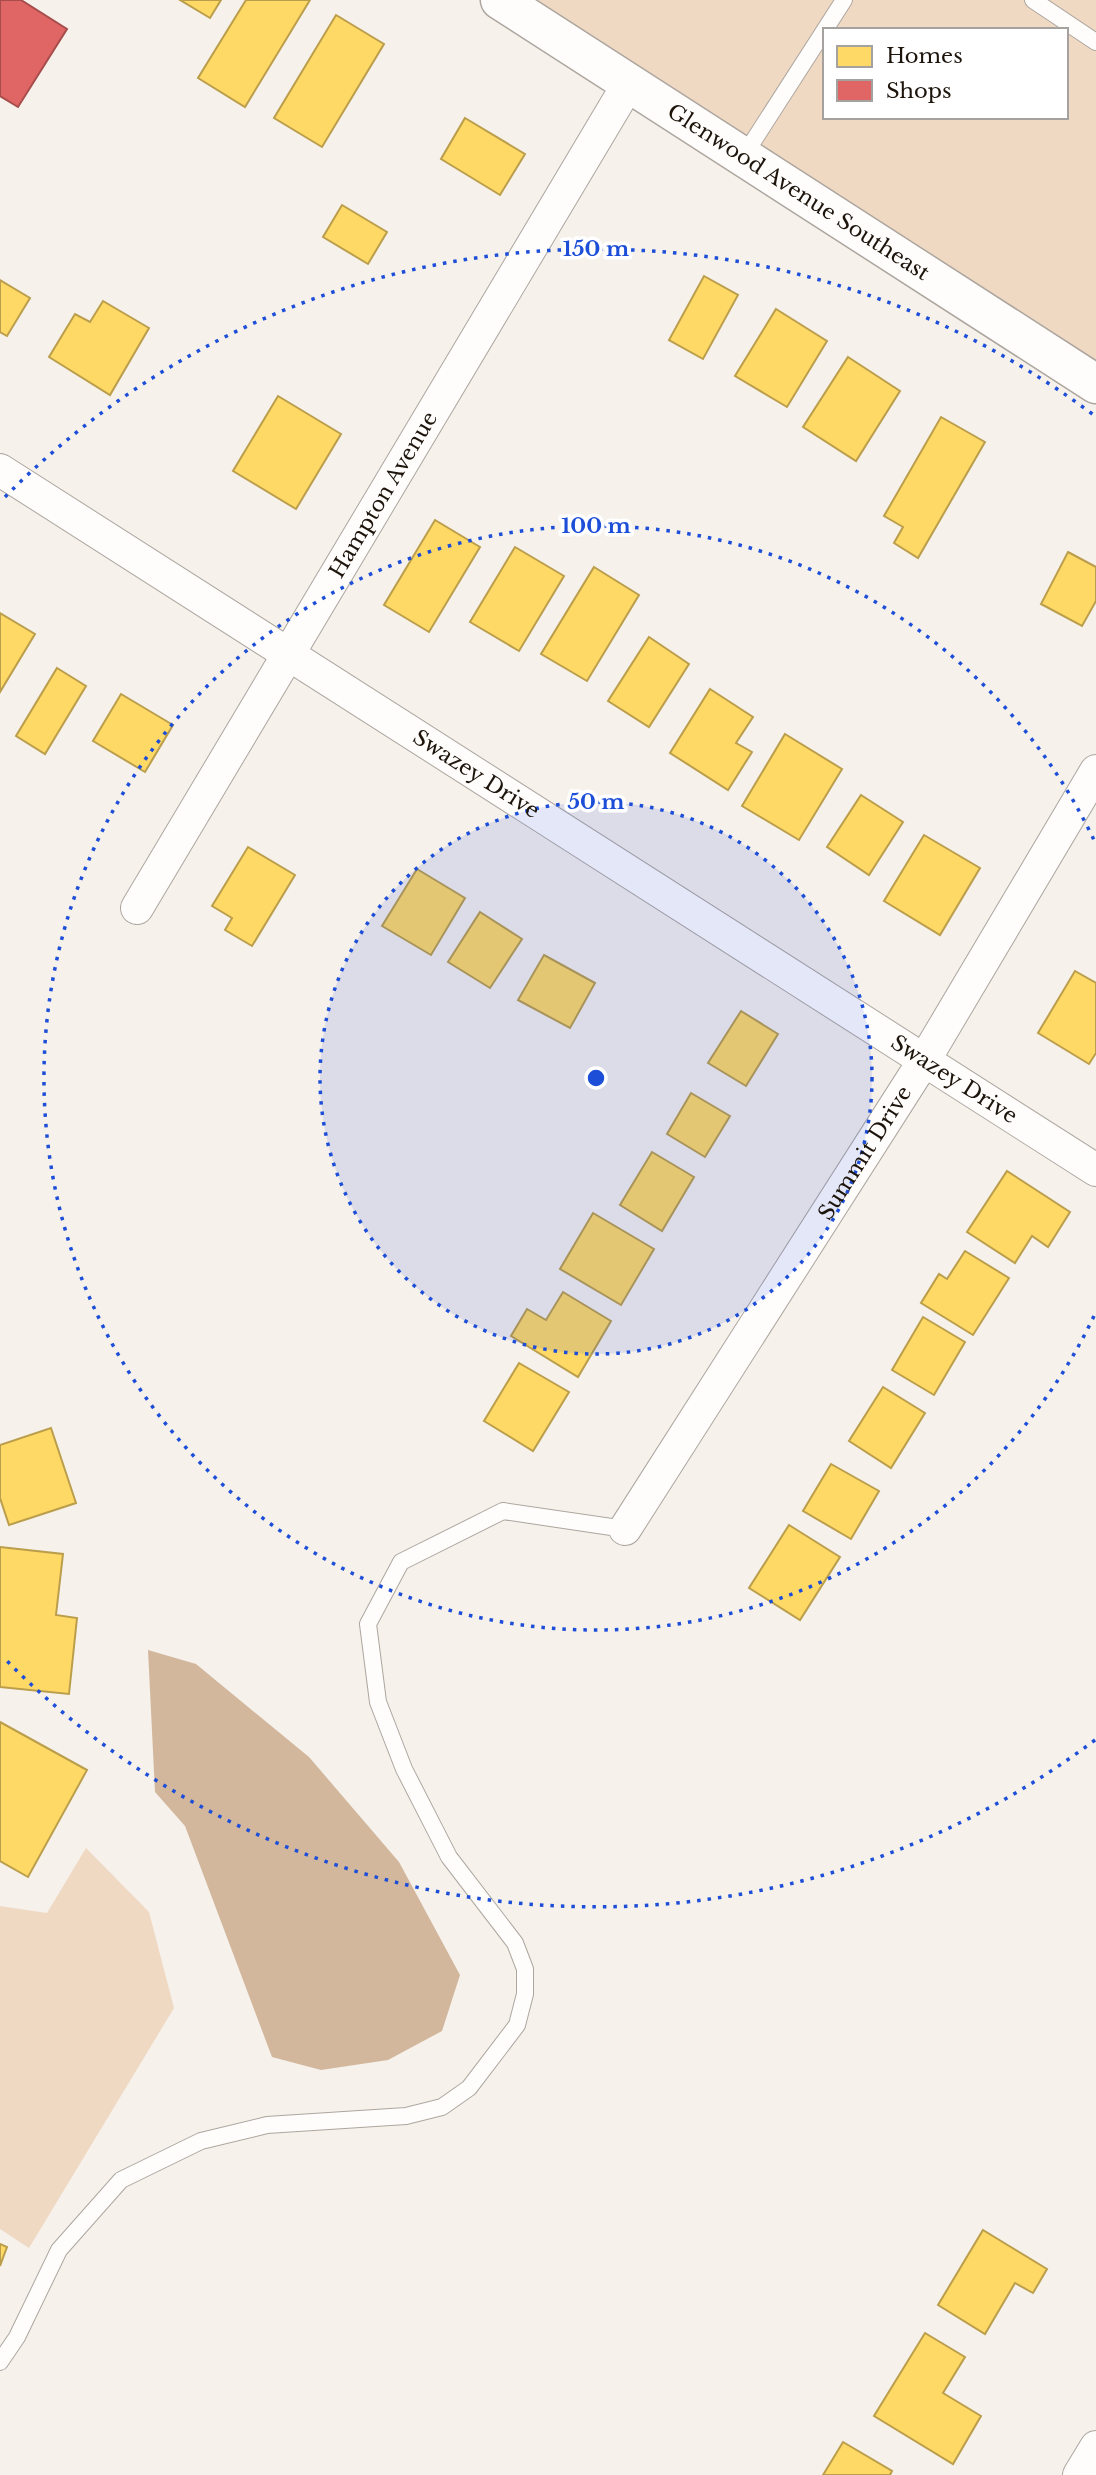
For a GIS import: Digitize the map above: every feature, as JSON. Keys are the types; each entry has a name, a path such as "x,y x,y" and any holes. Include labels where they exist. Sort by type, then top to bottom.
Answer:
{"main road":[{"name":"Glenwood Avenue Southeast","path":"500,0 1096,384"}],"street":[{"name":"Hampton Avenue","path":"137,908 629,83"},
{"name":"Swazey Drive","path":"0,470 1096,1170"},
{"name":"Summit Drive","path":"625,1529 925,1059 1096,771"},
{"path":"1079,2475 1096,2447"}],"lane":[{"path":"826,28 844,0"},
{"path":"1033,0 1096,42"},
{"path":"743,157 823,33"},
{"path":"0,2362 17,2337 59,2250 121,2180 201,2141 267,2125 406,2116 442,2107 469,2088 517,2025 526,1994 525,1969 515,1943 449,1857 404,1769 378,1702 368,1624 401,1562 503,1511 625,1529"}],"shaded area":[{"path":"498,0 1096,0 1096,384"},
{"path":"148,1650 196,1664 309,1757 399,1862 460,1975 442,2031 388,2060 321,2070 272,2057 185,1826 155,1792"},
{"path":"86,1848 149,1912 174,2008 29,2248 0,2229 0,1906 47,1913"}],"building: Homes":[{"path":"180,0 221,0 210,18"},
{"path":"246,0 310,0 245,107 198,78"},
{"path":"336,15 384,44 322,147 274,118"},
{"path":"465,118 525,154 500,195 441,159"},
{"path":"342,205 387,232 368,264 323,237"},
{"path":"704,276 738,295 703,359 669,340"},
{"path":"0,280 30,298 7,336 0,332"},
{"path":"103,301 149,328 110,395 49,357 75,314 90,322"},
{"path":"776,309 827,341 787,407 735,376"},
{"path":"848,357 900,391 856,461 803,427"},
{"path":"278,396 341,434 296,509 233,471"},
{"path":"941,417 985,442 918,558 894,543 903,527 884,516"},
{"path":"435,520 480,547 429,632 384,605"},
{"path":"515,547 564,576 519,651 470,622"},
{"path":"1068,552 1096,567 1096,601 1082,626 1041,604"},
{"path":"594,567 639,595 587,681 541,654"},
{"path":"0,613 35,634 0,692"},
{"path":"649,637 689,664 649,727 608,701"},
{"path":"57,668 86,686 45,754 16,736"},
{"path":"710,689 753,717 736,743 752,752 728,790 670,753"},
{"path":"121,694 173,725 145,772 93,741"},
{"path":"785,734 842,769 799,840 742,806"},
{"path":"861,795 903,822 869,875 827,847"},
{"path":"924,835 980,868 940,935 884,901"},
{"path":"248,847 295,875 252,946 225,930 232,918 212,906"},
{"path":"417,869 465,898 431,955 382,926"},
{"path":"480,912 522,939 490,988 448,962"},
{"path":"544,955 595,983 570,1028 518,1000"},
{"path":"1075,971 1096,983 1096,1053 1089,1064 1038,1033"},
{"path":"741,1011 778,1034 746,1086 708,1063"},
{"path":"691,1093 730,1116 705,1157 667,1134"},
{"path":"652,1152 694,1177 662,1231 620,1205"},
{"path":"1007,1171 1070,1212 1048,1247 1032,1236 1015,1263 967,1232"},
{"path":"593,1213 654,1249 621,1305 560,1269"},
{"path":"965,1251 1009,1278 973,1335 921,1303 939,1274 947,1279"},
{"path":"563,1292 611,1321 578,1377 511,1336 527,1309 546,1320"},
{"path":"923,1317 965,1342 934,1395 892,1370"},
{"path":"519,1363 569,1392 533,1451 484,1421"},
{"path":"883,1387 925,1413 891,1468 849,1441"},
{"path":"51,1428 76,1503 9,1525 0,1498 0,1445"},
{"path":"831,1464 879,1491 851,1539 803,1511"},
{"path":"789,1525 840,1557 800,1620 749,1588"},
{"path":"0,1547 63,1554 56,1615 77,1618 69,1694 0,1687"},
{"path":"0,1722 87,1770 28,1877 0,1861"},
{"path":"983,2230 1047,2269 1033,2293 1015,2283 985,2334 938,2305"},
{"path":"0,2244 7,2247 0,2266"},
{"path":"925,2333 965,2357 943,2393 981,2416 953,2464 874,2416"},
{"path":"843,2442 892,2471 890,2475 823,2475"}],"building: Shops":[{"path":"0,0 21,0 67,29 18,107 0,96"}]}
